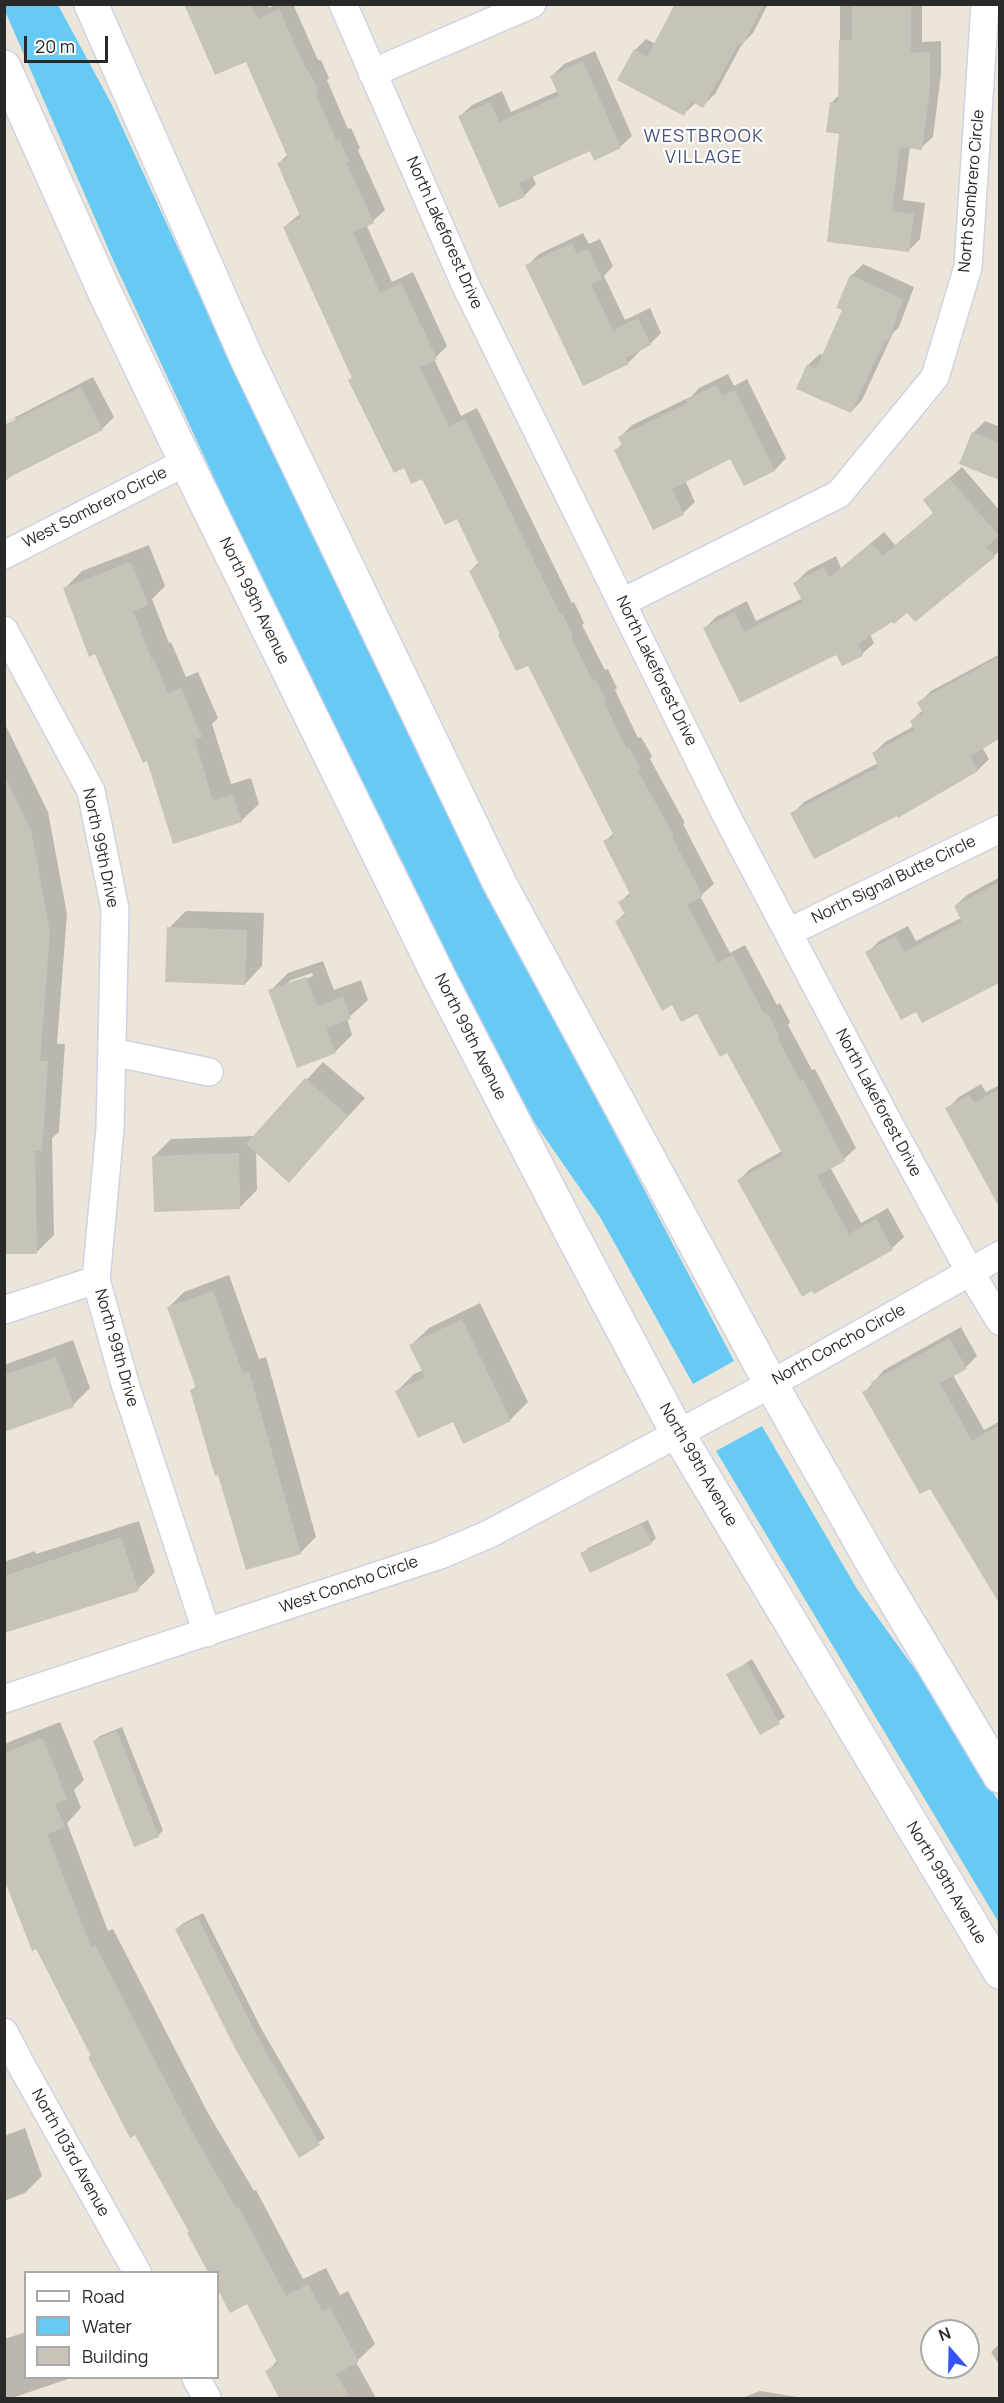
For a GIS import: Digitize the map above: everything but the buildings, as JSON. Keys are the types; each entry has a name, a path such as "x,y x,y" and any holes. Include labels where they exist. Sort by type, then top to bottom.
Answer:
{"main road":[{"path":"91,4 247,358 490,863 771,1384 875,1567 999,1776"},
{"name":"North 99th Avenue","path":"4,67 105,293 440,979 678,1434 999,1971"}],"street":[{"name":"North Lakeforest Drive","path":"343,4 465,284 725,813 886,1118 999,1321"},
{"path":"372,73 532,4"},
{"name":"North Sombrero Circle","path":"623,602 840,494 935,377 968,267 985,4"},
{"name":"West Sombrero Circle","path":"4,555 186,462"},
{"name":"North 99th Drive","path":"4,630 91,791 115,909 110,1129 96,1280 126,1387 207,1633"},
{"name":"North Signal Butte Circle","path":"789,932 999,829"},
{"path":"112,1052 208,1072"},
{"name":"North Concho Circle","path":"678,1434 999,1255"},
{"path":"4,1310 96,1280"},
{"name":"West Concho Circle","path":"4,1699 440,1555 489,1534 552,1502 678,1434"},
{"name":"North 103rd Avenue","path":"4,2032 12,2066 136,2271"}],"water":[{"path":"4,5 58,5 111,103 217,333 371,655 525,962 734,1361 693,1384 600,1217 534,1122 453,969 272,603 114,262"},
{"path":"762,1426 857,1589 922,1679 999,1802 999,1923 716,1451"}],"district":[{"name":"WESTBROOK VILLAGE","path":"704,147"}]}
